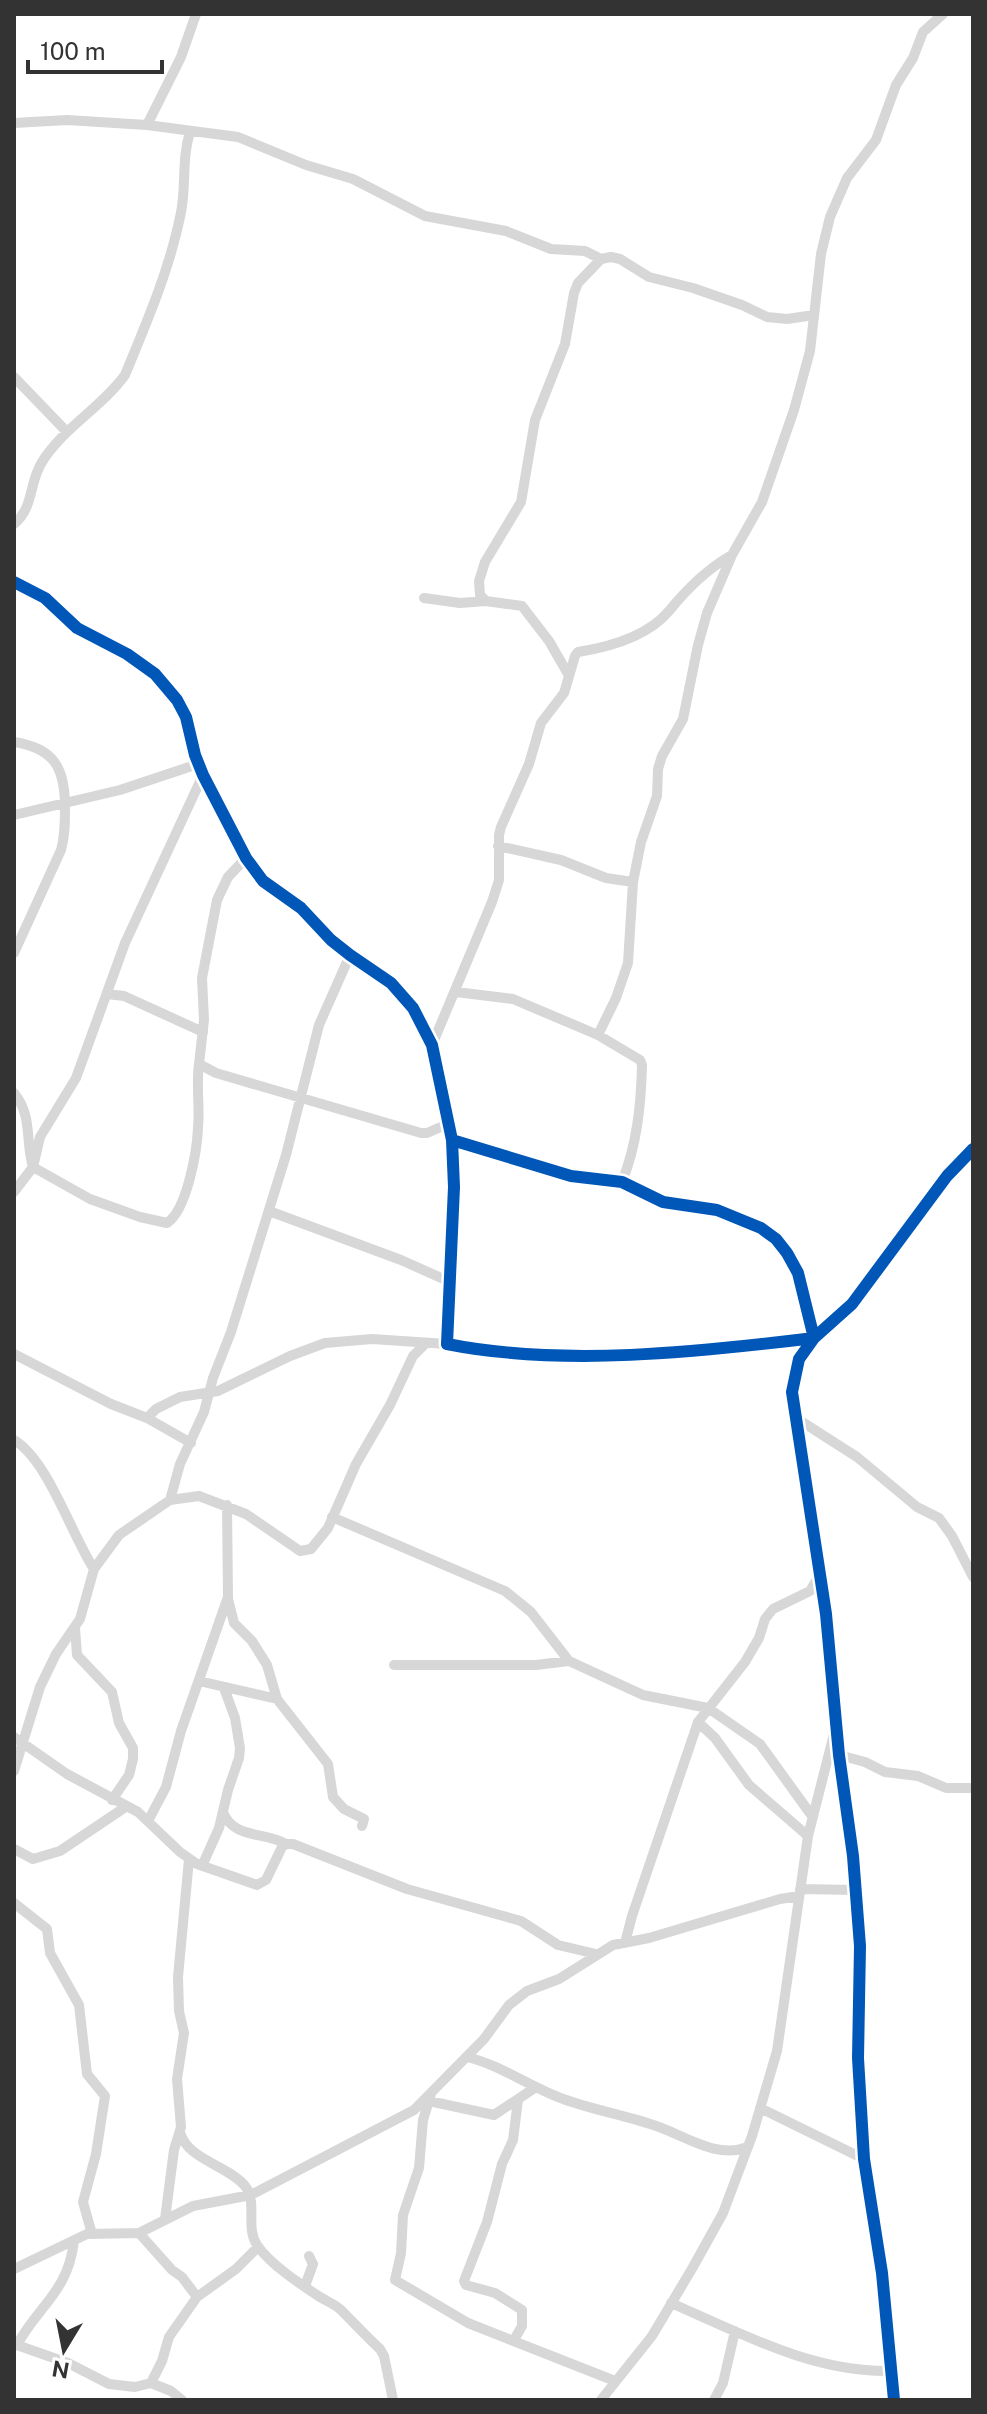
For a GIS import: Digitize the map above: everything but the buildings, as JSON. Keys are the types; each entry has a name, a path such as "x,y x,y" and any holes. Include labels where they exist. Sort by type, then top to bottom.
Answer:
{"street":[{"path":"147,125 181,57 196,14"},
{"path":"598,1035 628,963 633,882 641,842 657,796 662,756 683,719 702,628 732,555 768,486 806,368 823,237 843,185 876,140 896,85 913,58 923,32 943,14"},
{"path":"14,123 67,120 147,125 238,137 306,165 353,179 425,216 506,231 551,249 585,251 601,259"},
{"path":"14,524 21,519 29,502 39,466 66,431 114,390 125,375 169,261 180,220 185,187 184,157 190,132"},
{"path":"486,601 479,589 481,571 521,502 535,420 565,344 574,293 578,283 601,259 620,259 649,277 693,288 767,317 787,319 814,315"},
{"path":"14,377 66,431"},
{"path":"432,1045 496,891 501,827 529,764 541,723 564,693 578,652 613,645 639,632 662,617 677,599 732,555"},
{"path":"14,582 45,598 77,628 127,654 155,674 177,700 186,717 203,775 246,858 263,881 301,908 350,955 375,969 413,1008 432,1045 452,1140 454,1187 447,1344"},
{"path":"424,598 522,606 568,674"},
{"path":"14,742 42,750 57,763 65,784 61,850 14,953"},
{"path":"14,815 120,790 198,764"},
{"path":"14,1192 33,1167 40,1137 76,1078 139,911 203,775"},
{"path":"498,846 561,860 606,878 633,882"},
{"path":"33,1167 90,1199 140,1217 170,1221 183,1198 197,1146 203,1032 202,978 217,900 228,877 246,858"},
{"path":"170,1500 180,1464 204,1412 269,1211 326,1005 345,971 350,955"},
{"path":"456,992 513,999 598,1035 640,1060 636,1137 622,1182"},
{"path":"107,994 124,996 203,1032"},
{"path":"199,1064 216,1073 421,1133 450,1123"},
{"path":"14,1093 29,1121 33,1167"},
{"path":"452,1140 571,1176 622,1182 663,1202 717,1210 761,1228 776,1239 798,1273 814,1338"},
{"path":"601,2400 652,2336 723,2213 748,2147 777,2051 808,1836 837,1722 820,1574 792,1392 794,1374 799,1359 814,1338 852,1304 947,1176 973,1149"},
{"path":"269,1211 401,1260 448,1281"},
{"path":"147,1418 156,1409 180,1397 226,1388 290,1356 325,1343 372,1339 533,1353 628,1354 714,1350 814,1338"},
{"path":"14,1771 18,1739 43,1679 75,1628 94,1569 119,1535 170,1500 206,1496 246,1514 306,1552 316,1545 413,1356 426,1343"},
{"path":"14,1354 111,1404 147,1418 191,1443"},
{"path":"796,1418 857,1457 917,1507 939,1518 973,1577"},
{"path":"14,1440 28,1450 46,1477 94,1569"},
{"path":"227,1505 228,1597 234,1623 252,1641 267,1665 277,1699 328,1764 333,1797 344,1809 364,1819 362,1826"},
{"path":"332,1517 505,1591 531,1612 569,1661 643,1695 708,1708 760,1744 812,1816"},
{"path":"625,1943 698,1722 745,1662 759,1638 765,1619 773,1609 810,1591 820,1574"},
{"path":"148,1821 166,1787 181,1731 228,1597"},
{"path":"75,1628 77,1655 112,1692 119,1723 133,1748 129,1775 112,1800"},
{"path":"394,1665 536,1665 569,1661"},
{"path":"199,1681 277,1699"},
{"path":"202,1866 219,1828 240,1748 233,1709 224,1688"},
{"path":"836,1706 860,1946 858,2058 864,2159 875,2218 894,2400"},
{"path":"698,1722 715,1738 749,1785 808,1836"},
{"path":"18,1739 67,1774 127,1806 189,1859 202,1866 257,1885 266,1880 286,1844"},
{"path":"839,1755 865,1762 885,1772 918,1776 946,1788 973,1788"},
{"path":"14,1849 33,1859 51,1855 127,1806"},
{"path":"223,1810 227,1821 234,1827 307,1848 407,1889 521,1921 558,1945 596,1954"},
{"path":"189,1859 178,1977 184,2039 178,2074 180,2132 184,2143 208,2161 232,2173 251,2195 250,2220 258,2247 305,2286 340,2309 380,2349 393,2400"},
{"path":"14,2269 92,2234 139,2233 193,2206 251,2195 414,2110 467,2057 517,1998 559,1979 613,1945 688,1927 800,1892 856,1890"},
{"path":"14,1903 47,1929 52,1959 79,2005 87,2074 105,2096 96,2154 83,2202 92,2234"},
{"path":"467,2057 486,2061 582,2106 656,2126 724,2151 748,2147"},
{"path":"431,2096 494,2115 536,2087"},
{"path":"431,2096 423,2120 419,2168 403,2215 401,2253 395,2280 456,2318 615,2381"},
{"path":"514,2340 522,2326 522,2310 495,2293 466,2285 464,2277 487,2222 502,2164 513,2140 518,2100"},
{"path":"760,2108 864,2159"},
{"path":"165,2219 174,2150 180,2132"},
{"path":"724,2151 732,2163 736,2178"},
{"path":"139,2233 197,2297"},
{"path":"74,2241 70,2265 62,2284 15,2344 68,2363 109,2384 135,2387 151,2383 171,2391 182,2400"},
{"path":"151,2383 169,2337 197,2297 236,2269 258,2247"},
{"path":"305,2286 313,2264 309,2256"},
{"path":"671,2303 828,2366 862,2372 892,2371"},
{"path":"714,2400 723,2383 735,2331"}],"cycle path":[{"path":"14,582 45,598 77,628 127,654 155,674 177,700 186,717 203,775 246,858 263,881 301,908 331,940 391,983 413,1008 432,1045 452,1140 454,1187 447,1344 491,1351 583,1356 678,1352 814,1338 798,1273 776,1239 761,1228 717,1210 663,1202 622,1182 571,1176 452,1140"},
{"path":"894,2400 882,2273 864,2159 858,2058 860,1946 853,1856 839,1755 826,1614 792,1392 799,1359 814,1338 852,1304 947,1176 973,1149"}]}
